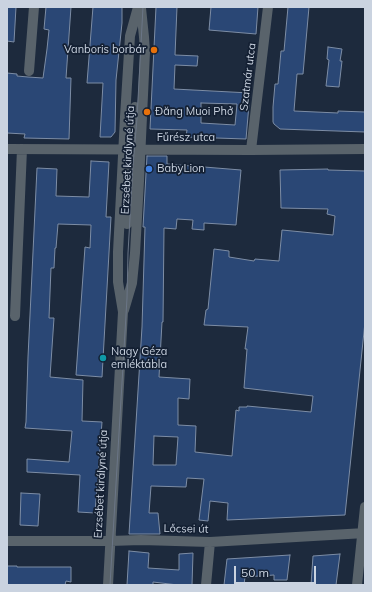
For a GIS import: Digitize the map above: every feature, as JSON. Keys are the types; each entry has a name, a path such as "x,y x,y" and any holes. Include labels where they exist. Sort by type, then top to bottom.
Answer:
{"street":[{"path":"30,71 34,7"},
{"name":"Erzsébet királyné útja","path":"123,312 132,283 136,238 129,52 130,36 140,7"},
{"name":"Erzsébet királyné útja","path":"108,585 123,312 118,282 118,252 145,52 140,7"},
{"name":"Szatmár utca","path":"251,150 268,7"},
{"name":"Fűrész utca","path":"7,149 365,149"},
{"path":"15,316 22,149"},
{"path":"357,585 364,533 365,507"},
{"name":"Lőcsei út","path":"7,541 141,540 210,542 364,533"},
{"path":"206,585 210,542"}],"building":[{"path":"7,7 16,7 14,42 7,41"},
{"path":"46,7 71,7 66,78 71,78 69,139 24,138 25,134 7,133 7,73 17,74 17,76 43,78 49,30 44,29"},
{"path":"93,7 122,7 122,23 116,80 115,132 111,137 100,137 103,83 87,83"},
{"path":"156,7 177,7 175,55 198,56 197,66 175,65 174,89 250,93 246,139 186,137 187,130 150,129","holes":["201,103 237,104 235,125 201,123"]},
{"path":"211,7 258,7 256,34 209,30"},
{"path":"288,7 309,7 303,74 297,74 294,111 338,113 338,111 365,112 365,132 280,129 274,124 273,107 275,84 278,84 281,51 284,51"},
{"path":"328,47 342,49 339,87 326,86 329,60 327,59"},
{"path":"147,156 167,156 167,164 241,170 236,225 204,223 204,230 192,229 193,220 177,219 176,229 164,228 163,322 159,377 190,379 189,399 178,398 178,425 196,426 195,452 232,456 236,410 239,411 239,407 247,406 311,412 313,396 244,388 247,349 245,349 248,327 204,325 206,310 208,309 214,249 229,251 229,257 254,261 255,259 279,261 282,230 333,235 335,216 327,214 328,209 281,208 280,170 328,169 365,171 365,322 345,515 227,520 228,503 210,501 208,521 199,520 204,479 187,478 186,487 151,486 149,513 158,513 160,534 129,534 142,327 145,227 143,227","holes":["154,436 178,437 176,465 153,465"]},
{"path":"91,161 109,162 106,217 111,217 102,377 76,375 85,247 90,248 91,225 58,224 54,268 51,268 49,318 54,318 50,377 83,380 82,421 102,422 95,513 78,512 80,475 27,472 27,459 69,462 72,431 25,428 37,168 57,169 56,196 89,197"},
{"path":"21,493 40,494 38,526 20,525"},
{"path":"129,551 149,553 148,568 179,570 179,554 193,553 192,585 153,582 153,585 127,585"},
{"path":"340,554 336,585 311,585 313,556"},
{"path":"290,555 287,580 274,580 274,575 245,577 244,585 224,585 227,559"},
{"path":"7,566 71,567 71,582 66,581 65,585 7,585"}],"tram line":[{"path":"110,585 143,7"}],"place":[{"name":"Vanboris borbár","path":"154,50"},
{"name":"Đăng Muoi Phở","path":"147,112"},
{"name":"BabyLion","path":"149,169"},
{"name":"Nagy Géza emléktábla","path":"103,358"}]}
